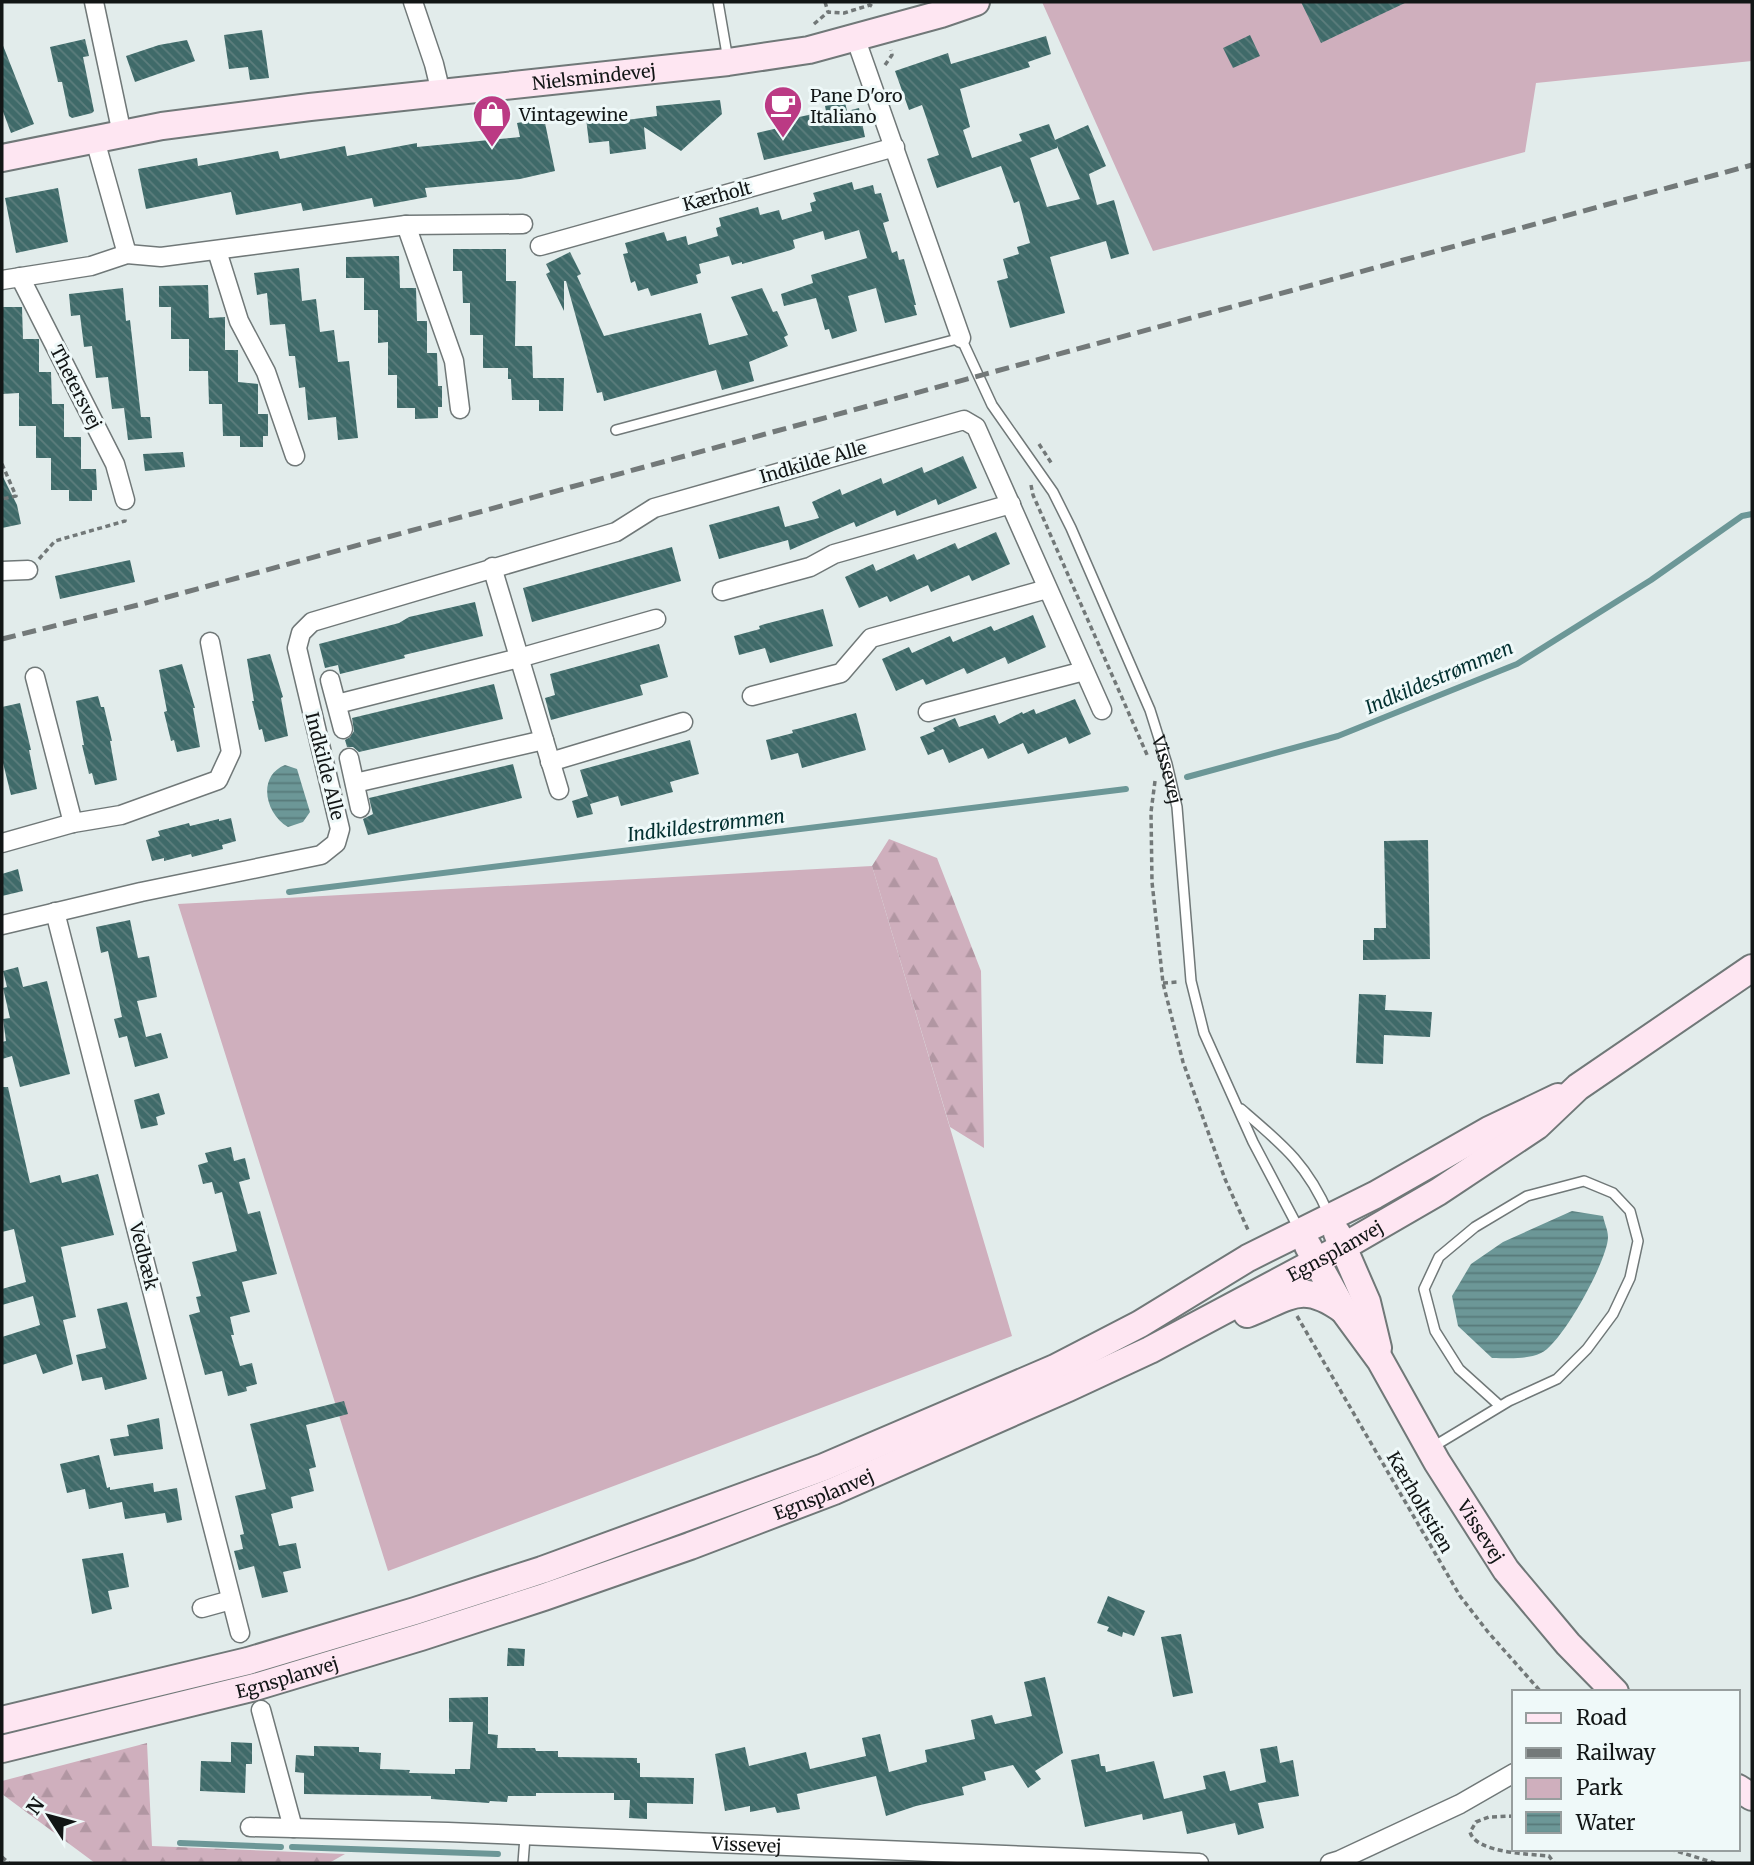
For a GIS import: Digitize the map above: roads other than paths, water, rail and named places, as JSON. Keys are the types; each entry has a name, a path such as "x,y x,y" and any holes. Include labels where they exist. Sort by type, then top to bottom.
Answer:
{"main road":[{"name":"Nielsmindevej","path":"2,158 162,126 283,110 729,62 809,50 976,2"},
{"name":"Egnsplanvej","path":"2,1749 255,1687 421,1637 580,1584 690,1546 834,1491 1068,1388 1150,1350 1316,1261 1337,1232 1489,1130 1578,1087 1752,968"},
{"name":"Egnsplanvej","path":"2,1720 248,1661 415,1611 542,1570 824,1467 1055,1368 1140,1324 1248,1258 1300,1232 1337,1232 1438,1192 1537,1126 1578,1087"},
{"name":"Vissevej","path":"1300,1232 1344,1311 1380,1360 1430,1449 1506,1570 1608,1690"},
{"name":"Vissevej","path":"1337,1232 1367,1302 1380,1360"},
{"path":"1150,1350 1305,1293 1318,1295 1344,1311"}],"street":[{"path":"94,2 122,134"},
{"path":"413,2 441,93"},
{"path":"855,37 961,338"},
{"path":"95,140 127,254"},
{"name":"Kærholt","path":"540,246 895,147"},
{"name":"Thetersvej","path":"125,500 115,464 11,278 91,266 127,254 161,257 405,225 523,224"},
{"path":"405,225 454,361 460,409"},
{"path":"217,251 239,321 267,372 295,456"},
{"name":"Indkilde Alle","path":"2,925 321,855 336,842 340,829 297,648 301,633 312,622 616,532 654,508 964,420 976,426 1102,710"},
{"path":"722,592 810,567 834,554 1011,504"},
{"path":"492,568 559,790"},
{"path":"2,571 28,570"},
{"path":"752,696 841,673 871,638 1047,589"},
{"name":"Indkilde Alle","path":"337,704 656,620"},
{"path":"2,843 73,823 121,815 218,780 232,752 210,642"},
{"path":"928,712 1084,671"},
{"path":"35,677 73,823"},
{"name":"Indkilde Alle","path":"330,680 343,729"},
{"path":"550,762 683,722"},
{"name":"Indkilde Alle","path":"355,783 544,740"},
{"name":"Indkilde Alle","path":"349,758 360,808"},
{"name":"Vedbæk","path":"55,912 240,1633"},
{"path":"202,1608 231,1600"},
{"path":"261,1710 293,1828"},
{"path":"1330,1863 1460,1804 1512,1774"},
{"name":"Vissevej","path":"250,1827 1199,1863"}],"lane":[{"path":"718,2 729,62"},
{"path":"616,430 961,338"},
{"name":"Vissevej","path":"961,338 992,405 1053,492 1150,710 1160,738 1177,807 1191,982 1204,1033 1253,1142 1300,1232"},
{"name":"Vissevej","path":"1240,1108 1301,1164 1320,1195 1337,1232"},
{"path":"1430,1449 1500,1406 1557,1379 1587,1349 1613,1314 1630,1278 1638,1241 1630,1211 1613,1193 1584,1181 1527,1196 1475,1227 1439,1257 1424,1289 1435,1331 1459,1369 1500,1406"},
{"path":"523,1863 525,1836"}],"water":[{"path":"285,765 297,769 310,812 303,822 288,827 274,813 267,795 270,778 276,770"},
{"path":"1572,1211 1603,1216 1608,1234 1600,1264 1582,1301 1560,1335 1541,1353 1523,1358 1492,1358 1458,1326 1452,1296 1471,1264 1503,1242"}],"waterway":[{"name":"Indkildestrømmen","path":"1187,777 1338,736 1517,664 1651,580 1742,516 1752,514"},
{"name":"Indkildestrømmen","path":"289,892 1126,789"},
{"path":"180,1843 281,1847"},
{"path":"292,1847 498,1854"}],"railway":[{"path":"2,639 142,604 1752,165"}],"place":[{"name":"Pane D'oro Italiano","path":"783,139"},
{"name":"Vintagewine","path":"492,148"}]}
